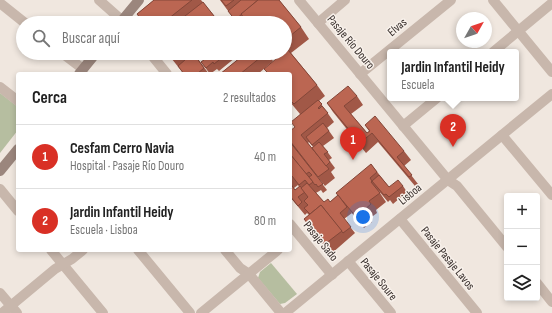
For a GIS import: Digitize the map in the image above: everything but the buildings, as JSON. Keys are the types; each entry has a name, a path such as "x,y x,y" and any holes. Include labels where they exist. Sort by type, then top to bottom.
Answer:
{"main road":[{"path":"127,16 139,0"},
{"path":"81,72 90,60"},
{"path":"0,171 16,151"}],"street":[{"path":"99,0 116,16"},
{"name":"Pasaje Río Douro","path":"299,0 448,180 457,186 504,243"},
{"path":"318,23 345,0"},
{"name":"Elvas","path":"390,49 450,0"},
{"path":"493,0 552,72"},
{"path":"497,49 552,3"},
{"path":"0,4 16,16"},
{"name":"Elvas","path":"360,74 387,52"},
{"path":"69,60 81,72"},
{"path":"156,60 165,72"},
{"path":"0,87 16,99"},
{"name":"Lisboa","path":"285,313 552,94"},
{"path":"403,126 433,101"},
{"path":"502,135 552,195"},
{"path":"0,189 16,208"},
{"name":"Pasaje Pasaje Lavos","path":"400,219 477,313"},
{"name":"Pasaje Sado","path":"294,237 332,275"},
{"path":"53,252 103,313"},
{"path":"2,313 14,309 55,268 80,252"},
{"path":"140,252 190,313"},
{"path":"227,252 240,268 249,274 281,313"},
{"path":"201,313 276,252"},
{"name":"Pasaje Soure","path":"348,261 391,313"},
{"path":"540,287 552,302"},
{"path":"0,293 14,309"}],"green space":[{"path":"0,93 16,105 16,133 0,153"},
{"path":"271,263 297,294 285,303 280,304 258,278 260,272"}],"place":[{"name":"Jardin Infantil Heidy","path":"453,147"},
{"name":"Cesfam Cerro Navia","path":"353,160"}]}
